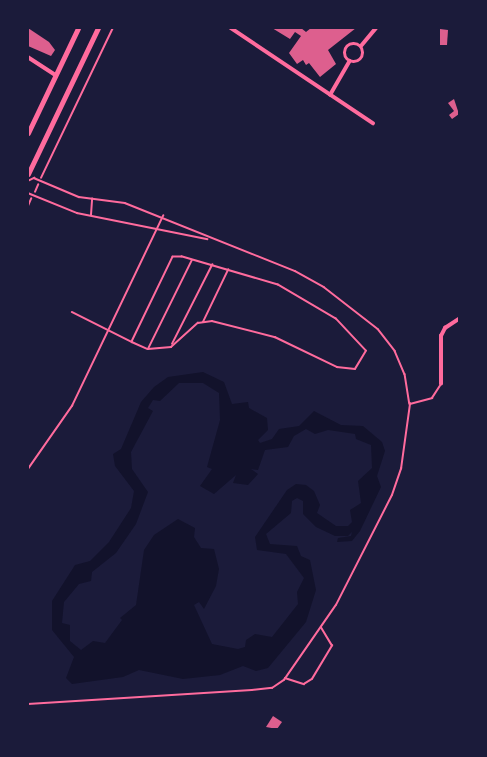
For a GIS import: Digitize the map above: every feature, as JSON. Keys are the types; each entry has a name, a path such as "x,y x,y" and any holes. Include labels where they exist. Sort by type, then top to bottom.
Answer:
{"main road":[{"path":"28,133 78,28"},
{"path":"28,174 98,28"}],"street":[{"path":"231,28 373,123"},
{"path":"361,46 376,28"},
{"path":"350,61 346,49 354,43 361,46"},
{"path":"330,95 350,61 363,57 361,46"},
{"path":"28,57 56,75"},
{"path":"441,384 443,331 459,319"}],"lane":[{"path":"28,180 40,181 92,199 125,203 163,216 209,239 295,271 352,308 378,329 394,351 405,374 410,404 400,469 392,495 321,628 285,678 272,688 28,704"},
{"path":"28,193 58,208 157,230 209,239"},
{"path":"91,216 92,199"},
{"path":"28,469 72,406 163,216"},
{"path":"72,312 132,342 148,349 171,348 188,330 203,322 232,325 275,337 337,367 356,369 366,351 336,319 313,304 278,285 192,260 173,258 132,342"},
{"path":"148,349 192,260"},
{"path":"171,348 212,266"},
{"path":"203,322 228,270"},
{"path":"410,404 432,398 441,384"},
{"path":"285,678 304,684 312,679 332,646 321,628"}],"path":[{"path":"28,206 113,28"}],"shaded area":[{"path":"203,372 224,382 232,404 248,402 249,408 267,418 268,430 258,440 260,443 272,439 279,429 299,426 314,411 341,425 363,426 382,442 385,451 377,476 381,487 360,531 352,541 337,542 338,538 351,536 352,532 348,536 335,536 316,527 303,514 303,501 297,498 292,501 291,513 266,534 270,544 297,546 301,556 310,560 316,590 306,622 268,668 256,671 243,666 220,675 183,679 139,670 123,677 72,684 66,678 74,657 52,630 52,601 75,565 90,561 109,542 131,508 134,491 115,466 113,454 121,449 141,402 154,387 168,377","holes":["179,383 203,383 219,393 220,420 207,467 212,469 200,486 214,494 236,475 233,483 248,485 258,474 251,469 258,470 265,450 288,447 294,436 306,429 315,434 328,430 355,434 356,439 371,445 372,468 358,481 361,503 350,510 352,522 348,526 336,526 317,513 320,505 314,491 306,485 296,484 287,490 255,537 257,550 286,554 304,578 297,592 298,604 272,637 255,634 246,640 245,647 238,649 212,644 194,605 199,602 204,609 216,586 219,569 214,549 201,548 194,537 195,528 178,519 154,535 144,550 136,605 120,618 122,620 105,643 93,641 81,650 70,641 70,625 62,623 64,602 79,584 91,581 92,572 116,553 136,524 148,492 132,469 131,452 153,411 148,408 153,400 160,401"]}],"building":[{"path":"28,28 49,42 55,50 51,56 28,46"},
{"path":"272,28 301,28 306,32 311,28 356,28 328,50 336,64 320,77 309,63 306,65 303,60 297,64 289,53 301,36 295,32 290,39"},
{"path":"440,29 448,30 447,45 440,45"},
{"path":"454,99 459,114 452,119 449,115 454,111 448,103"},
{"path":"273,716 282,722 277,729 266,727"}]}
